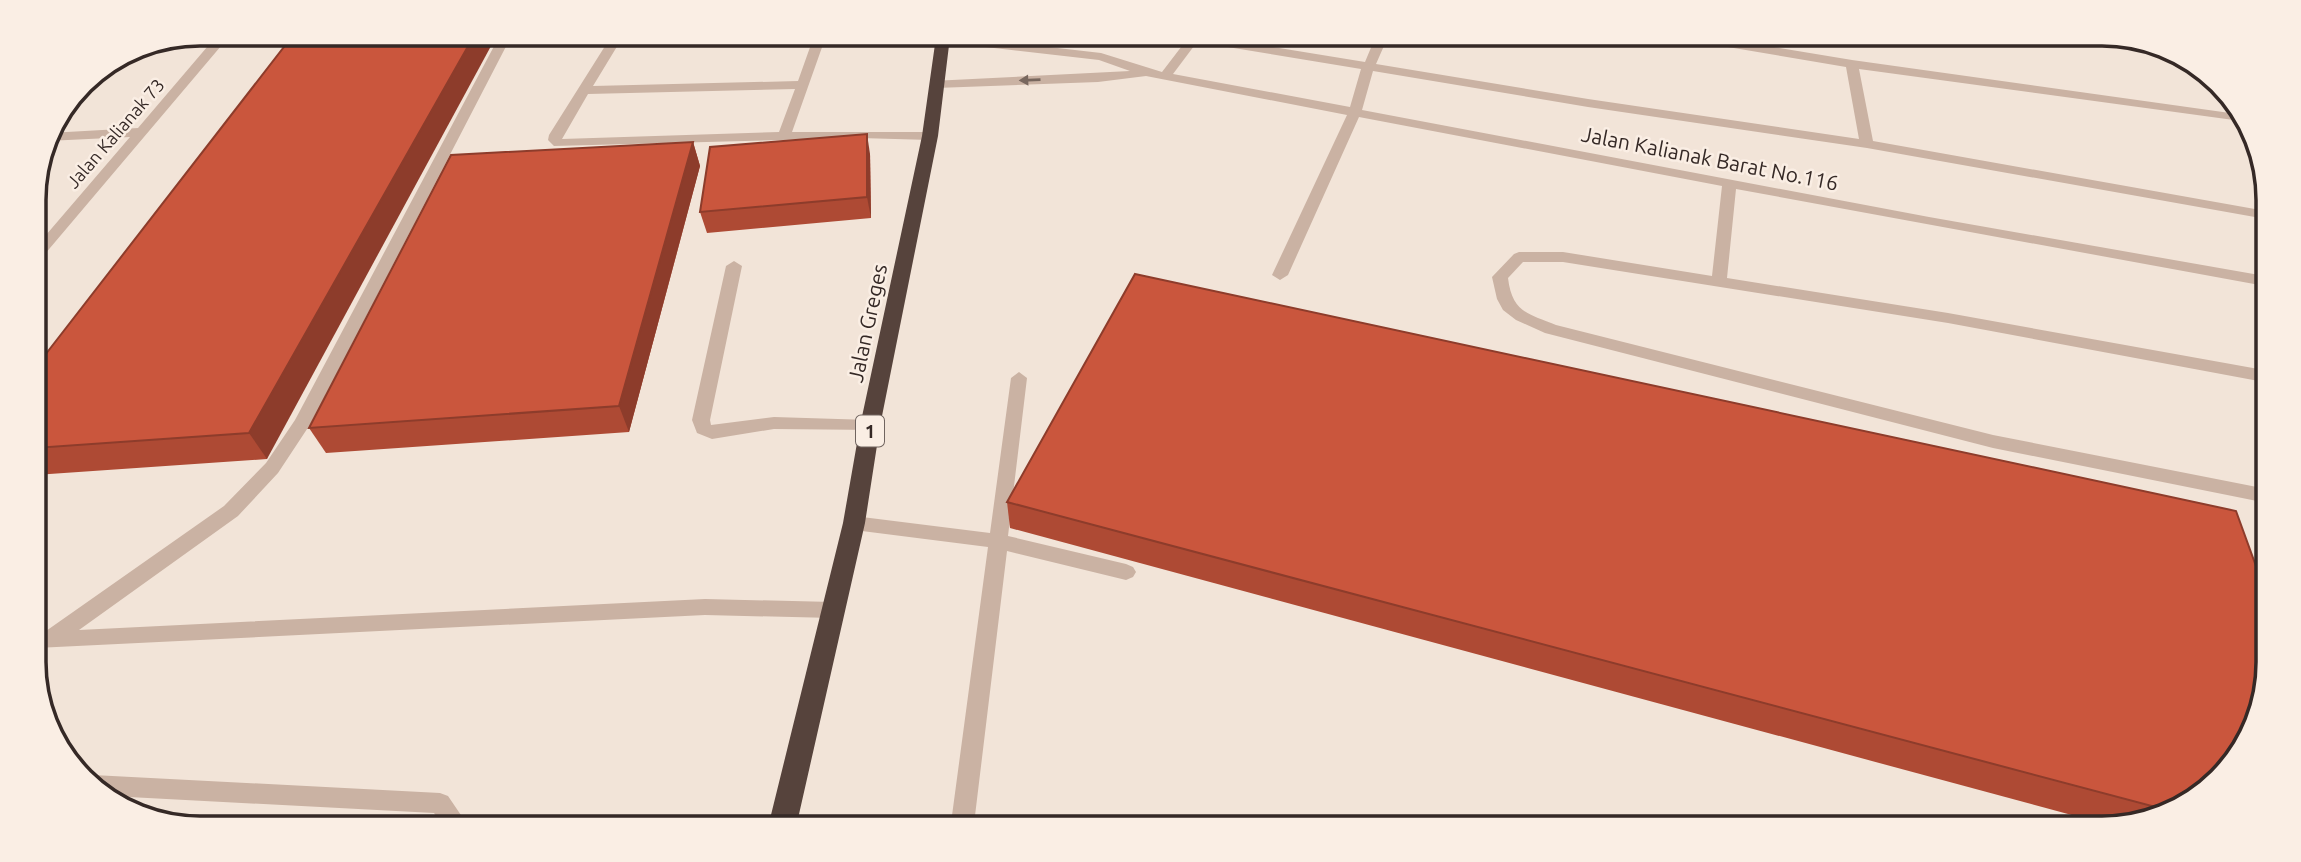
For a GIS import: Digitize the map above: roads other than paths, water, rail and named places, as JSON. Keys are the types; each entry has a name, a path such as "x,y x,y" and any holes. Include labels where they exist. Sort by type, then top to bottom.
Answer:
{"highway":[{"name":"Jalan Greges","path":"785,816 854,523 870,426 930,136 942,46"}],"lane":[{"name":"Jalan Kalianak 73","path":"46,244 215,46"},
{"path":"46,637 231,511 272,468 302,423 500,46"},
{"path":"611,46 556,135 555,140 559,143 930,136"},
{"path":"784,137 816,46"},
{"path":"1014,46 1101,57 1149,73"},
{"path":"1165,76 1189,46"},
{"path":"1243,46 1588,103 1867,144 2256,213"},
{"path":"1280,275 1355,112 1362,82 1378,46"},
{"path":"1746,46 1852,64 2232,117"},
{"path":"1852,64 1867,144"},
{"path":"936,83 1098,78 1149,73"},
{"name":"Jalan Kalianak Barat No.116","path":"1149,73 2256,279"},
{"path":"583,90 801,85"},
{"path":"59,136 142,132"},
{"path":"1719,282 1729,183"},
{"path":"2256,375 1948,318 1563,257 1519,257 1500,277 1501,296 1511,312 1550,329 1866,413 2171,480 2256,494"},
{"path":"734,266 701,421 704,429 712,433 774,423 870,426"},
{"path":"963,816 1018,378"},
{"path":"854,523 997,541 1126,572"},
{"path":"46,639 705,607 833,610"},
{"path":"108,786 440,803 450,816"}]}
